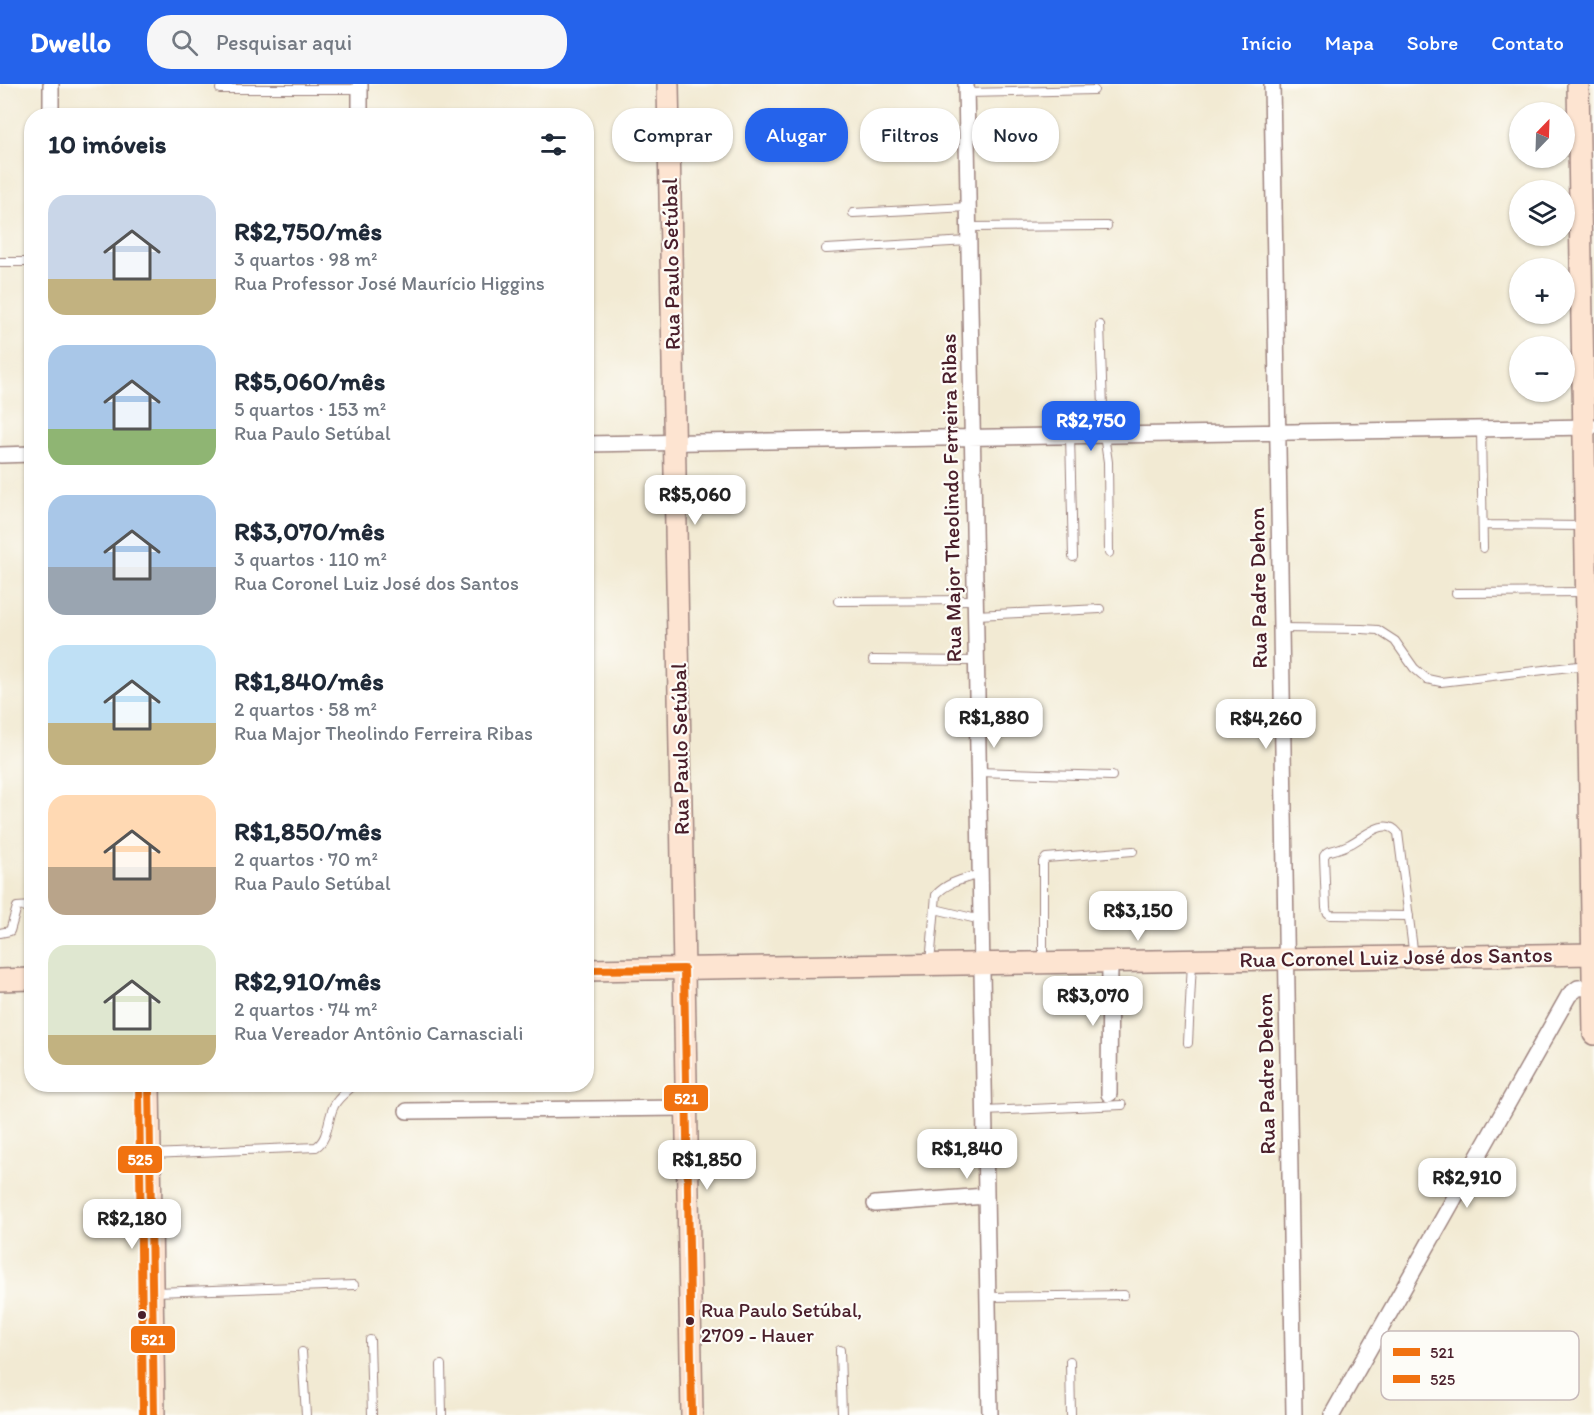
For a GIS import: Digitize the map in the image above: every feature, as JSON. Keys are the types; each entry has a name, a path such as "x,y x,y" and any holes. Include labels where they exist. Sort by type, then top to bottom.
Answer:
{"main road":[{"name":"Rua Paulo Setúbal","path":"668,84 692,1415"},
{"path":"1578,84 1589,427 1586,526 1594,1035"},
{"name":"Rua Coronel Luiz José dos Santos","path":"594,970 1593,954"},
{"path":"0,980 24,979"},
{"path":"149,1092 154,1415"}],"street":[{"path":"51,84 51,108"},
{"name":"Rua Padre Dehon","path":"1272,84 1294,1415"},
{"path":"360,86 360,108"},
{"name":"Rua Major Theolindo Ferreira Ribas","path":"966,88 990,1415"},
{"path":"594,444 1589,427"},
{"path":"0,455 24,454"},
{"path":"1108,1094 1110,962"},
{"path":"1332,1415 1569,995 1578,988 1593,987"},
{"path":"407,1111 686,1108"},
{"path":"875,1204 986,1196"}],"lane":[{"path":"220,89 360,86"},
{"path":"966,88 1094,90"},
{"path":"853,213 969,207"},
{"path":"825,249 969,234 1107,226"},
{"path":"0,262 24,261"},
{"path":"1100,325 1104,435 1108,462 1109,553"},
{"path":"1481,429 1483,548"},
{"path":"1070,436 1073,557"},
{"path":"1483,525 1586,526"},
{"path":"1456,593 1587,592"},
{"path":"838,601 975,600"},
{"path":"976,615 1100,609"},
{"path":"1281,628 1378,630 1395,642 1414,668 1427,679 1441,682 1588,664"},
{"path":"873,660 976,661"},
{"path":"978,772 1112,776"},
{"path":"1409,916 1330,915 1326,908 1324,856 1327,852 1349,844 1374,830 1388,826 1394,828 1398,833 1409,916 1414,957"},
{"path":"1043,963 1043,862 1046,858 1134,851"},
{"path":"930,965 936,895 950,883 980,874"},
{"path":"0,933 10,931 17,908 24,907"},
{"path":"935,909 981,920"},
{"path":"1188,1043 1192,960"},
{"path":"150,1154 316,1147 321,1145 324,1139 334,1106 346,1092"},
{"path":"984,1112 1122,1105"},
{"path":"152,1292 354,1285"},
{"path":"987,1297 1124,1295"},
{"path":"370,1340 372,1415"},
{"path":"840,1350 842,1415"},
{"path":"302,1352 306,1415"},
{"path":"1070,1361 1071,1415"},
{"path":"441,1365 442,1415"}],"transit line":[{"name":"521","path":"594,970 684,969 692,1415"},
{"name":"525","path":"139,1092 143,1415"},
{"name":"521","path":"149,1092 154,1415"}],"place":[{"name":"Rua Paulo Setúbal, 2709 - Hauer","path":"690,1321"}]}
